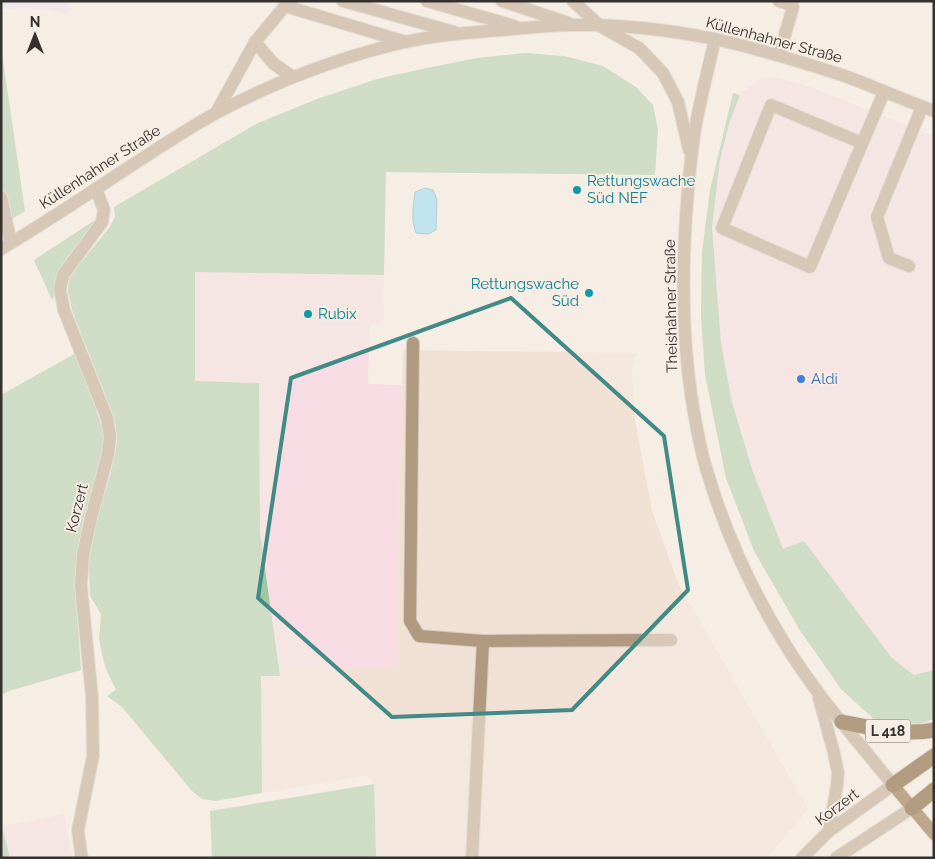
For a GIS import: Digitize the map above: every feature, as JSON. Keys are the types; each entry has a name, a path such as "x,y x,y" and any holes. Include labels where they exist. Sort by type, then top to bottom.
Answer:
{"highway":[{"name":"L 418","path":"842,722 898,732 913,733 934,730"},
{"path":"893,785 934,756"},
{"path":"912,808 934,790"}],"main road":[{"name":"Theishahner Straße","path":"893,785 934,834"}],"street":[{"path":"343,1 459,34"},
{"path":"427,1 524,28"},
{"path":"502,1 575,25"},
{"path":"573,1 600,26 639,48 663,73 678,102 691,158"},
{"path":"779,1 792,5 796,4 779,55"},
{"path":"216,113 255,42 288,4 406,42"},
{"name":"Küllenhahner Straße","path":"6,246 178,135 252,95 293,77 352,57 406,42 459,34 575,25 665,31 715,39 779,55 846,77 928,109"},
{"name":"Theishahner Straße","path":"715,39 695,128 684,252 685,346 692,400 707,470 731,538 747,574 784,643 818,693 893,785"},
{"path":"255,42 274,64 293,77"},
{"path":"862,143 771,105 722,228 810,267 884,92"},
{"path":"909,266 888,258 877,217 928,109"},
{"name":"Korzert","path":"82,858 78,830 93,756 92,697 83,614 83,555 108,454 110,437 107,418 64,310 60,290 64,275 102,222 104,210 96,188"},
{"path":"1,197 6,246"},
{"path":"413,342 410,621 419,636 483,641 671,640"},
{"path":"472,858 483,641"},
{"path":"818,693 838,773 829,831"},
{"name":"Korzert","path":"802,858 829,831 893,785"},
{"path":"836,858 912,808"}],"highlighted area":[{"path":"511,298 664,436 688,590 572,710 392,717 258,598 291,378"}],"shaded area":[{"path":"1,1 68,1 69,14 47,9 1,9"},
{"path":"775,77 805,85 934,136 934,670 914,675 892,658 804,542 783,550 752,469 732,402 721,343 712,227 720,160 729,124 740,95 749,86 761,79"},
{"path":"195,271 384,275 383,324 370,324 368,384 402,385 397,668 279,667 260,532 259,383 195,382"},
{"path":"403,350 636,353 632,370 635,420 652,511 679,585 808,809 767,858 376,858 374,784 368,775 262,793 261,675 280,676 279,667 397,668"},
{"path":"64,814 72,858 10,858 2,826"}],"green space":[{"path":"1,47 25,211 1,226"},
{"path":"525,53 564,56 603,66 636,87 653,105 658,129 655,175 386,172 384,275 195,272 195,381 259,383 260,532 280,676 261,676 262,793 215,801 202,799 192,791 122,707 107,696 116,690 103,658 99,639 101,614 90,596 89,563 94,525 110,476 117,443 116,427 112,412 73,313 68,292 69,277 109,228 115,217 114,207 256,124 317,99 377,79 477,58"},
{"path":"733,93 740,95 729,124 720,160 712,227 721,343 732,402 752,469 783,549 804,541 892,658 914,675 934,670 934,719 915,726 876,721 841,689 799,629 754,551 726,478 705,375 701,316 702,252 710,190"},
{"path":"95,220 91,229 67,257 57,275 52,300 34,260"},
{"path":"76,353 105,435 103,451 83,520 77,555 75,585 81,670 1,695 1,395"},
{"path":"374,784 376,858 212,858 210,811"},
{"path":"1,822 10,858 1,858"}],"water":[{"path":"425,188 433,190 437,199 436,230 428,234 416,233 413,218 415,192"}],"place":[{"name":"Rettungswache Süd NEF","path":"577,190"},
{"name":"Rettungswache Süd","path":"589,293"},
{"name":"Rubix","path":"308,314"},
{"name":"Aldi","path":"801,379"}]}
